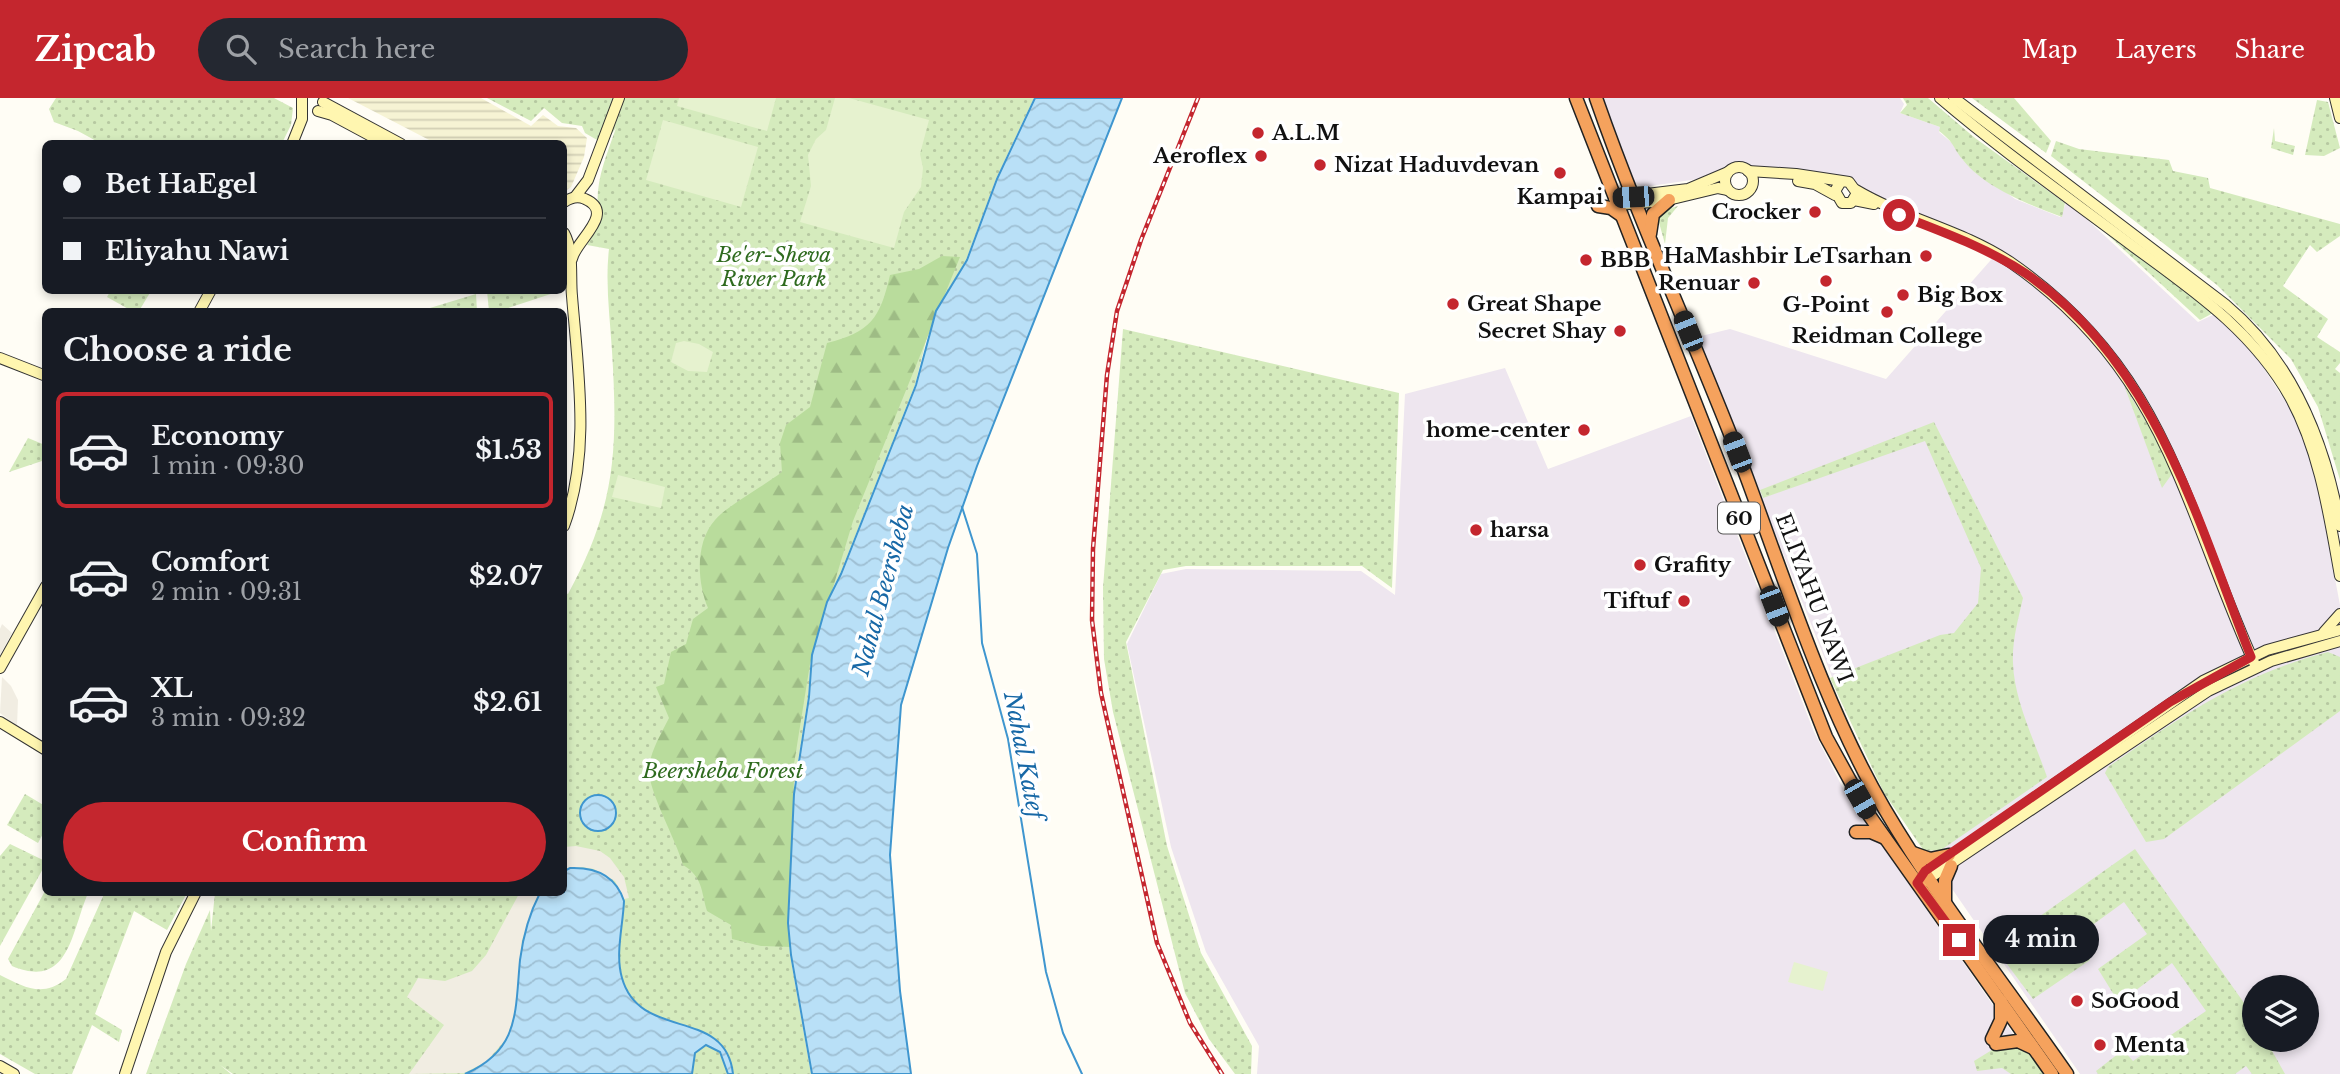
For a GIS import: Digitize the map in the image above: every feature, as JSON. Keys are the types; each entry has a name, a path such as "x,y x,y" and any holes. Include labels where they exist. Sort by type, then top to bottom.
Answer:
{"highway":[{"name":"ELIYAHU NAWI","path":"1576,98 1821,725 1865,807 1888,840 1945,900 2067,1074"},
{"name":"ELIYAHU NAWI","path":"1596,98 1634,201 1718,402 1843,727 1885,808 1913,852 1924,878 2052,1074"},
{"path":"1651,241 1653,214 1668,200"},
{"path":"1615,201 1611,208 1598,203 1615,201"},
{"path":"1856,832 1871,832 1888,840"},
{"path":"1913,852 1930,859 1950,860 1945,880 1945,900"},
{"path":"2000,998 2001,1020 1994,1042 2018,1041 2036,1050"}],"street":[{"path":"567,201 575,197 592,169 619,98"},
{"path":"1940,98 2212,305 2252,342 2290,399 2308,439 2322,483 2340,576"},
{"path":"1954,98 2226,304 2259,336 2298,394 2317,436 2340,526"},
{"path":"2337,98 2339,116"},
{"path":"294,139 301,102 320,106 392,140"},
{"path":"294,139 320,106"},
{"path":"320,106 379,140"},
{"path":"1634,201 1688,189 1736,168 1849,182 1855,195 1951,235 2024,272 2092,332 2136,391 2178,471 2253,662"},
{"path":"571,270 575,248 596,220 592,204 592,169"},
{"path":"1748,171 1753,184"},
{"path":"1728,172 1725,181 1728,190"},
{"path":"1615,201 1668,200 1712,189 1728,190 1741,195 1753,184 1765,180 1795,180 1815,184 1835,195 1842,204 1855,195"},
{"path":"1835,195 1840,183"},
{"path":"575,197 592,204"},
{"path":"567,234 574,237 586,235"},
{"path":"567,249 571,270 580,443 576,482 567,515"},
{"path":"0,358 42,374"},
{"path":"0,668 42,593"},
{"path":"2322,634 2340,614"},
{"path":"1924,878 2170,702 2253,662 2272,649 2340,630"},
{"path":"2242,635 2256,644 2272,649"},
{"path":"2253,662 2340,641"},
{"path":"2321,646 2340,650"},
{"path":"0,722 42,748"},
{"path":"0,729 42,755"},
{"path":"125,1074 163,960 194,896"},
{"path":"0,1066 14,1074"}],"shaded area":[{"path":"348,98 481,98 531,126 543,115 558,126 576,128 587,138 584,157 571,187 567,190 567,140 429,140"},
{"path":"1603,98 1900,98 1904,104 1900,113 1940,127 1939,132 1957,147 1962,159 2015,199 2060,217 2067,201 2198,322 2217,313 2255,355 2291,410 2314,468 2340,605 2340,1074 2080,1074 1948,883 1875,769 1844,707 1697,337 1730,329 1886,379 1997,253 1967,233 1833,178 1759,170 1644,187 1632,182"},
{"path":"1505,368 1548,469 1691,416 1814,732 1846,794 2041,1074 1257,1074 1259,1046 1206,952 1171,847 1127,644 1161,574 1186,569 1361,571 1395,595 1405,394"},
{"path":"2,624 12,633 0,655 0,629"},
{"path":"2,677 11,686 18,700 17,726 0,713"},
{"path":"567,847 600,851 610,858 624,877 629,898 624,899 615,881 594,869 582,867 567,870"},
{"path":"518,896 538,896 522,940 517,1006 507,1038 486,1062 464,1073 409,1074 444,1025 407,997 418,978 445,981 472,971 486,955"}],"green space":[{"path":"56,98 274,98 293,108 291,125 284,140 94,140 54,122 49,109"},
{"name":"Be'er-Sheva River Park","path":"487,98 1034,98 996,179 966,260 932,317 915,385 840,574 826,601 811,655 808,697 793,793 787,922 790,955 811,1074 233,1074 220,1065 231,1074 146,1074 186,964 210,910 211,931 215,896 567,896 567,594 584,562 605,504 613,448 614,418 608,287 609,249 587,245 600,222 599,186 616,128 604,144 585,133 582,126 562,123 544,108 531,121"},
{"path":"679,98 776,98 767,131 677,106"},
{"path":"835,98 849,98 929,120 920,154 923,168 921,187 904,212 894,248 800,222 811,186 808,155 816,139 826,130"},
{"path":"1903,98 1928,98 1975,138 2065,203 2062,217 2036,207 1983,179 1939,131 1940,127 1900,113 1907,105"},
{"path":"1972,98 2014,98 2051,141 2046,153"},
{"path":"2317,100 2328,102 2340,148 2324,156 2305,155"},
{"path":"663,120 758,147 741,207 646,180"},
{"path":"2274,128 2275,141 2295,146 2293,155 2271,148"},
{"path":"2056,141 2079,149 2169,160 2173,171 2208,178 2210,188 2340,224 2340,236 2317,252 2310,245 2283,286 2328,319 2317,337 2340,352 2340,363 2335,369 2340,373 2340,480 2318,407 2291,359 2217,285 2051,156"},
{"path":"1678,206 1668,218 1665,244 1658,219 1665,210"},
{"path":"2085,214 2213,313 2200,320"},
{"name":"Beersheba Forest","path":"942,256 960,257 853,521 810,664 794,764 792,947 761,946 732,939 731,925 707,911 700,885 694,874 683,865 652,788 650,762 669,718 656,687 664,684 671,652 686,644 693,619 708,608 702,587 700,563 701,551 709,529 729,508 782,472 780,443 786,425 810,407 827,343 854,334 871,321 882,303 890,275 919,269"},
{"path":"109,294 149,294 141,308 127,308 107,297"},
{"path":"476,294 477,308 430,308"},
{"path":"487,294 551,294 508,308 489,308"},
{"path":"1123,329 1399,393 1392,588 1362,566 1186,566 1163,570 1126,642 1167,846 1201,953 1252,1046 1251,1074 1235,1074 1209,1039 1185,993 1113,712 1104,659 1103,588"},
{"path":"684,341 699,344 713,352 707,372 688,371 671,362 676,343"},
{"path":"2124,385 2160,445 2172,474 2162,488"},
{"path":"1934,422 2023,598 2013,647 2014,677 2021,706 2047,777 1941,850 1924,851 1884,793 1830,678 1940,635 1954,633 1978,603 1981,568 1925,441 1763,498 1760,490"},
{"path":"28,438 42,444 42,461 9,472"},
{"path":"618,475 665,487 661,508 612,497"},
{"path":"2328,652 2340,657 2340,711 2164,839 2146,842 2105,773 2108,767 2213,699 2267,672"},
{"path":"25,794 42,804 42,836 38,843 7,825"},
{"path":"10,844 42,860 42,870 0,946 0,856"},
{"path":"2135,849 2242,1000 2242,1052 2273,1052 2285,1074 2252,1074 2246,1066 2235,1074 2098,1074 2096,1071 2123,1050 2133,1061 2206,1011 2172,963 2119,1003 2098,969 2147,934 2124,902 2076,937 2090,960 2033,999 1995,948"},
{"path":"42,896 87,896 72,940 57,964 46,970 31,971 12,966 8,959"},
{"path":"103,896 185,896 167,930 134,911 95,1014 122,1030 119,1042 92,1025 72,1074 35,1074 0,1054 0,975 33,989 49,988 66,979"},
{"path":"1794,962 1828,972 1823,991 1788,982"},
{"path":"2000,1045 2027,1053 2046,1074 2011,1074 2002,1068 1977,1071 1974,1061"}],"water":[{"name":"Nahal Beersheba","path":"1035,98 1122,98 977,466 948,548 901,705 890,855 900,991 911,1074 812,1074 788,923 794,794 809,697 812,655 827,602 841,574 916,385 936,311 967,260 997,179"},
{"path":"598,795 610,801 616,813 610,825 598,831 586,825 580,813 586,801"},
{"path":"567,870 596,871 610,879 620,892 624,901 619,950 620,969 632,998 663,1019 715,1039 727,1053 733,1074 728,1074 720,1052 706,1045 695,1053 692,1074 465,1074 483,1064 505,1041 515,1013 521,951 533,909 539,896 567,896"}],"waterway":[{"name":"Nahal Katef","path":"962,507 977,554 982,643 1008,739 1046,972 1063,1033 1082,1074"}],"railway":[{"path":"1198,98 1141,240 1117,311 1107,375 1093,549 1092,620 1101,693 1157,943 1190,1023 1222,1074"}],"place":[{"name":"A.L.M","path":"1258,133"},
{"name":"Aeroflex","path":"1261,156"},
{"name":"Nizat Haduvdevan","path":"1320,165"},
{"name":"Kampai","path":"1560,173"},
{"name":"Crocker","path":"1815,212"},
{"name":"HaMashbir LeTsarhan","path":"1926,256"},
{"name":"BBB","path":"1586,260"},
{"name":"G-Point","path":"1826,281"},
{"name":"Renuar","path":"1754,283"},
{"name":"Big Box","path":"1903,295"},
{"name":"Great Shape","path":"1453,304"},
{"name":"Reidman College","path":"1887,312"},
{"name":"Secret Shay","path":"1620,331"},
{"name":"home-center","path":"1584,430"},
{"name":"harsa","path":"1476,530"},
{"name":"Grafity","path":"1640,565"},
{"name":"Tiftuf","path":"1684,601"},
{"name":"SoGood","path":"2077,1001"},
{"name":"Menta","path":"2100,1045"}],"route":[{"path":"1899,215 1951,235 2024,272 2056,298 2109,351 2136,391 2168,448 2251,657 2203,681 2170,702 1925,871 1917,883 1959,940"}]}
